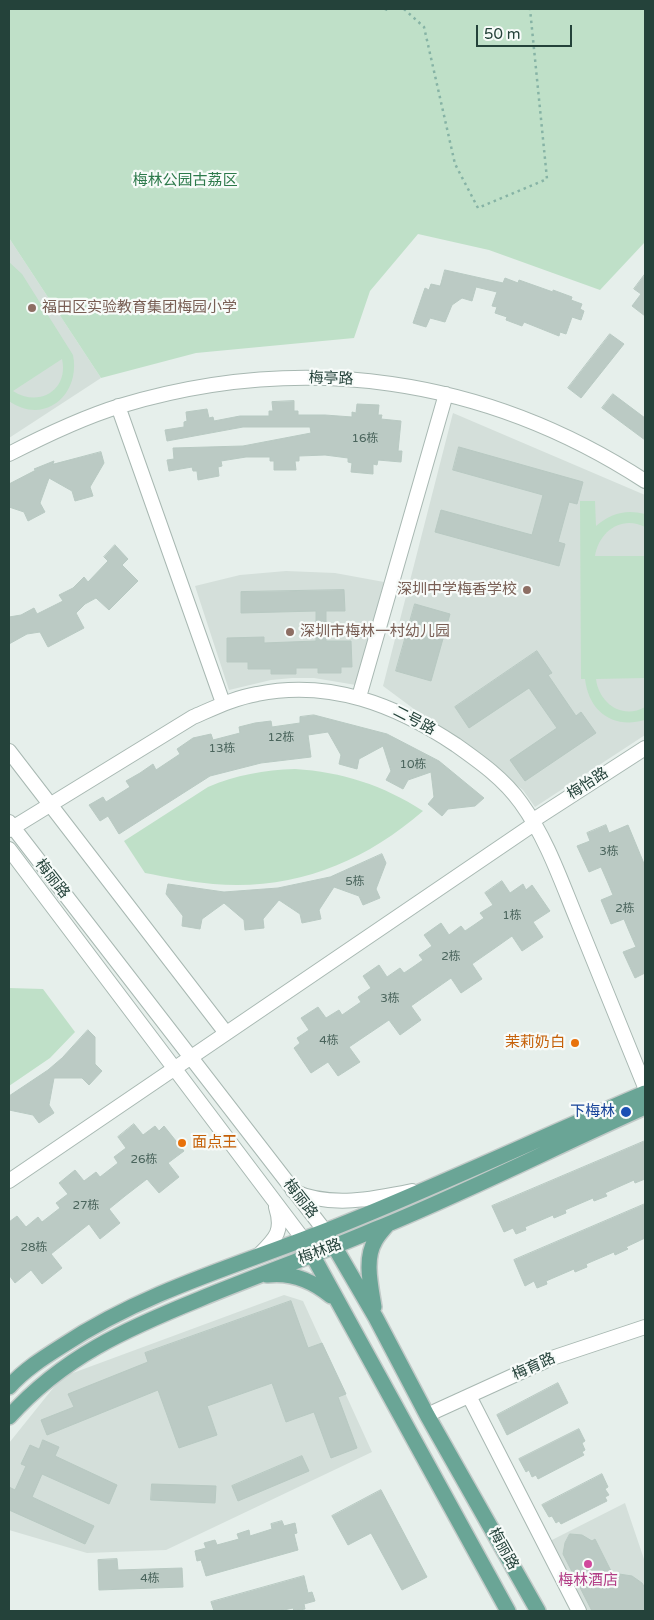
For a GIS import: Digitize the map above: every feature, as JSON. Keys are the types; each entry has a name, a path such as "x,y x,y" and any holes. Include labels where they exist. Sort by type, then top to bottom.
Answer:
{"main road":[{"name":"梅林路","path":"9,1387 44,1358 105,1319 167,1290 325,1231 430,1188 645,1093"},
{"name":"梅林路","path":"9,1417 25,1399 51,1376 104,1342 155,1317 388,1224 644,1110"},
{"path":"376,1318 371,1289 370,1258 375,1241 388,1224"},
{"name":"梅丽路","path":"325,1231 376,1318 427,1415 538,1611"},
{"name":"梅丽路","path":"303,1239 508,1611"},
{"path":"244,1280 275,1274 292,1276 322,1288 337,1301"}],"street":[{"name":"梅亭路","path":"9,454 64,427 118,406 190,389 226,382 281,378 355,380 392,384 446,394 491,406 536,422 578,442 620,464 645,481"},
{"path":"359,697 446,394"},
{"path":"118,406 223,704"},
{"name":"二号路","path":"10,827 50,805 193,717 223,704 256,694 291,690 325,691 359,697 397,711 438,733 489,768 521,802 547,847 639,1056 645,1087"},
{"name":"梅怡路","path":"9,1181 533,822 645,748"},
{"path":"9,750 226,1033"},
{"name":"梅丽路","path":"10,827 325,1231"},
{"name":"梅丽路","path":"9,849 303,1239"},
{"path":"292,1190 317,1199 338,1200 379,1197 430,1188"},
{"path":"258,1256 274,1240 280,1224 277,1208 268,1191"},
{"name":"梅育路","path":"427,1415 552,1358 645,1328"},
{"path":"469,1396 579,1611"}],"path":[{"path":"404,9 424,27 455,164 478,208 547,179 530,9"}],"shaded area":[{"name":"福田区实验教育集团梅园小学","path":"9,238 101,378 9,438"},
{"name":"深圳中学梅香学校","path":"453,413 645,495 645,735 535,807 523,790 383,686"},
{"name":"深圳市梅林一村幼儿园","path":"286,571 335,573 384,582 356,685 314,678 292,678 271,680 229,690 195,586 240,575"},
{"path":"284,1295 303,1301 372,1452 166,1550 87,1553 9,1530 9,1443 62,1377"},
{"path":"625,1503 645,1562 645,1611 583,1611 548,1542"}],"green space":[{"name":"梅林公园古荔区","path":"9,9 645,9 645,242 600,290 489,250 418,234 370,291 354,338 196,353 101,378 9,238"},
{"path":"9,262 22,274 73,355 74,369 71,383 65,394 47,408 35,410 22,408 9,401","holes":["62,359 63,370 61,379 56,387 42,397 23,396 13,391"]},
{"path":"580,501 595,501 596,526 607,518 619,513 645,514 645,527 628,523 620,524 613,528 601,539 595,556 645,556 645,678 596,679 598,688 607,702 620,710 636,711 645,707 645,720 623,722 613,720 604,715 592,701 587,691 585,679 581,679"},
{"path":"295,769 329,773 362,781 393,794 423,811 376,845 351,859 326,870 299,878 271,883 243,885 213,884 145,873 124,841 208,787 250,774"},
{"path":"9,988 43,989 75,1032 50,1058 9,1086"}],"building":[{"path":"445,270 503,283 505,278 518,283 519,280 553,292 553,290 572,297 571,300 582,304 580,309 584,311 581,320 572,317 566,334 560,332 559,336 524,322 522,326 506,320 507,317 495,313 497,307 492,306 497,292 476,287 472,301 462,298 452,305 445,322 430,318 426,327 413,323 425,288 429,290 431,284 440,286"},
{"path":"645,274 645,316 632,306 641,294 634,289"},
{"path":"610,334 624,344 581,398 568,388"},
{"path":"613,394 645,418 645,440 602,408"},
{"path":"294,401 294,411 298,411 298,415 352,417 352,412 356,413 357,404 379,405 378,415 382,415 381,419 401,421 398,451 402,451 401,462 378,460 377,465 373,464 373,474 351,472 352,463 348,462 348,458 325,455 299,456 299,461 295,461 296,470 274,470 274,461 270,461 270,457 246,457 221,461 222,466 218,467 219,476 198,480 197,471 193,471 192,467 169,471 167,460 174,459 173,448 243,446 311,433 310,427 243,427 167,441 165,430 184,427 184,422 187,421 186,412 207,409 209,418 213,417 214,421 240,416 269,416 269,411 273,411 272,402"},
{"path":"459,447 583,482 577,504 569,502 558,542 565,544 559,566 435,532 441,510 532,535 543,495 453,470"},
{"path":"101,452 104,463 90,487 93,496 75,501 72,491 49,478 40,503 45,512 28,521 24,512 9,507 9,484 36,470 34,469 54,461 53,464"},
{"path":"115,545 128,559 122,565 138,581 109,610 96,598 85,604 76,613 84,628 48,647 40,632 27,634 9,644 9,617 21,615 34,608 37,614 63,601 59,595 73,588 84,577 88,582 108,561 104,557"},
{"path":"344,590 345,611 326,611 326,641 351,641 352,667 341,667 341,673 318,673 318,668 296,668 296,674 271,674 271,669 248,669 248,662 227,662 227,638 264,637 264,643 316,641 316,611 241,613 241,592"},
{"path":"415,604 450,614 431,681 396,671"},
{"path":"537,651 552,673 548,675 576,716 581,712 596,733 525,781 510,760 557,728 529,688 469,728 455,707"},
{"path":"314,715 387,734 439,761 484,798 475,806 448,809 442,816 428,804 434,797 431,772 408,780 403,789 386,780 391,771 383,746 359,759 357,769 339,764 341,755 328,732 308,735 311,757 261,763 210,776 119,834 108,816 100,821 89,805 103,797 106,802 130,787 126,781 153,764 156,770 180,754 177,749 193,738 211,734 213,740 240,733 239,727 255,723 271,721 272,727 300,723 300,717"},
{"path":"606,825 609,833 628,825 645,866 645,973 635,978 623,952 636,947 624,919 611,924 601,900 613,895 608,883 601,867 589,872 577,846 590,841 587,833"},
{"path":"382,854 386,863 376,889 380,898 363,905 359,896 334,887 319,910 321,919 302,923 300,914 279,900 263,919 264,928 245,930 244,920 224,903 202,919 200,929 182,926 183,916 166,894 168,884 224,892 278,888 330,877"},
{"path":"502,881 510,893 523,884 526,890 532,885 550,911 533,922 543,937 522,951 512,936 472,964 482,979 461,993 451,978 411,1006 421,1020 400,1035 389,1020 349,1047 360,1062 338,1076 328,1062 311,1073 294,1048 300,1043 297,1038 309,1030 301,1018 318,1007 326,1018 339,1010 342,1015 361,1002 358,997 371,988 363,976 379,965 387,977 400,968 404,973 413,967 423,960 419,955 432,946 424,935 441,923 449,935 461,926 465,931 474,925 484,918 480,913 493,905 485,893"},
{"path":"88,1030 95,1037 95,1064 102,1071 89,1085 82,1078 54,1078 49,1105 54,1113 39,1123 33,1115 9,1110 9,1096 48,1070"},
{"path":"134,1124 143,1135 155,1126 159,1131 164,1126 184,1151 168,1163 179,1177 159,1193 147,1179 109,1209 120,1223 100,1239 89,1224 51,1254 62,1268 42,1284 31,1270 15,1283 9,1275 9,1222 17,1216 26,1227 38,1217 42,1222 60,1208 56,1203 68,1194 59,1183 75,1170 84,1181 96,1172 100,1177 118,1163 114,1157 126,1148 118,1137"},
{"path":"645,1141 645,1179 635,1183 634,1180 605,1193 607,1196 594,1201 593,1198 565,1210 566,1213 554,1218 553,1215 525,1227 526,1230 516,1234 513,1228 504,1232 492,1206"},
{"path":"645,1204 645,1238 626,1247 628,1249 615,1255 614,1252 586,1264 587,1267 575,1272 574,1269 546,1281 547,1284 537,1288 534,1281 525,1286 514,1260"},
{"path":"291,1301 308,1348 322,1343 346,1394 338,1397 357,1448 331,1458 314,1412 286,1422 272,1383 207,1406 217,1435 179,1448 158,1390 47,1435 41,1420 74,1407 68,1394 148,1362 145,1353"},
{"path":"558,1383 568,1403 507,1435 497,1415"},
{"path":"579,1429 585,1441 582,1443 585,1450 582,1452 584,1455 538,1479 536,1475 532,1477 529,1470 526,1472 519,1459"},
{"path":"43,1440 59,1447 55,1456 117,1485 109,1504 42,1474 32,1497 94,1526 85,1544 9,1510 9,1487 15,1490 26,1466 21,1464 30,1445 39,1449"},
{"path":"302,1456 309,1471 238,1501 232,1486"},
{"path":"602,1474 608,1487 605,1489 609,1495 605,1497 607,1501 561,1524 559,1521 556,1523 552,1516 549,1517 542,1505"},
{"path":"152,1484 216,1486 215,1503 151,1500"},
{"path":"381,1490 427,1577 402,1590 371,1533 348,1545 332,1516"},
{"path":"282,1521 284,1526 295,1523 297,1533 294,1534 298,1550 206,1576 201,1560 197,1561 195,1551 206,1548 204,1543 215,1540 217,1545 239,1539 237,1534 249,1530 250,1536 272,1529 271,1524"},
{"name":"梅林酒店","path":"570,1534 582,1535 592,1541 595,1539 613,1575 632,1576 642,1583 645,1588 645,1611 592,1611 563,1554 565,1543"},
{"path":"117,1559 118,1570 182,1568 183,1587 99,1590 98,1560"},
{"path":"304,1576 308,1593 312,1592 315,1601 304,1604 305,1609 294,1611 293,1608 279,1611 214,1611 211,1602"}],"place":[{"name":"福田区实验教育集团梅园小学","path":"32,308"},
{"name":"深圳中学梅香学校","path":"527,590"},
{"name":"深圳市梅林一村幼儿园","path":"290,632"},
{"name":"茉莉奶白","path":"575,1043"},
{"name":"下梅林","path":"626,1112"},
{"name":"面点王","path":"182,1143"},
{"name":"梅林酒店","path":"588,1564"}]}
